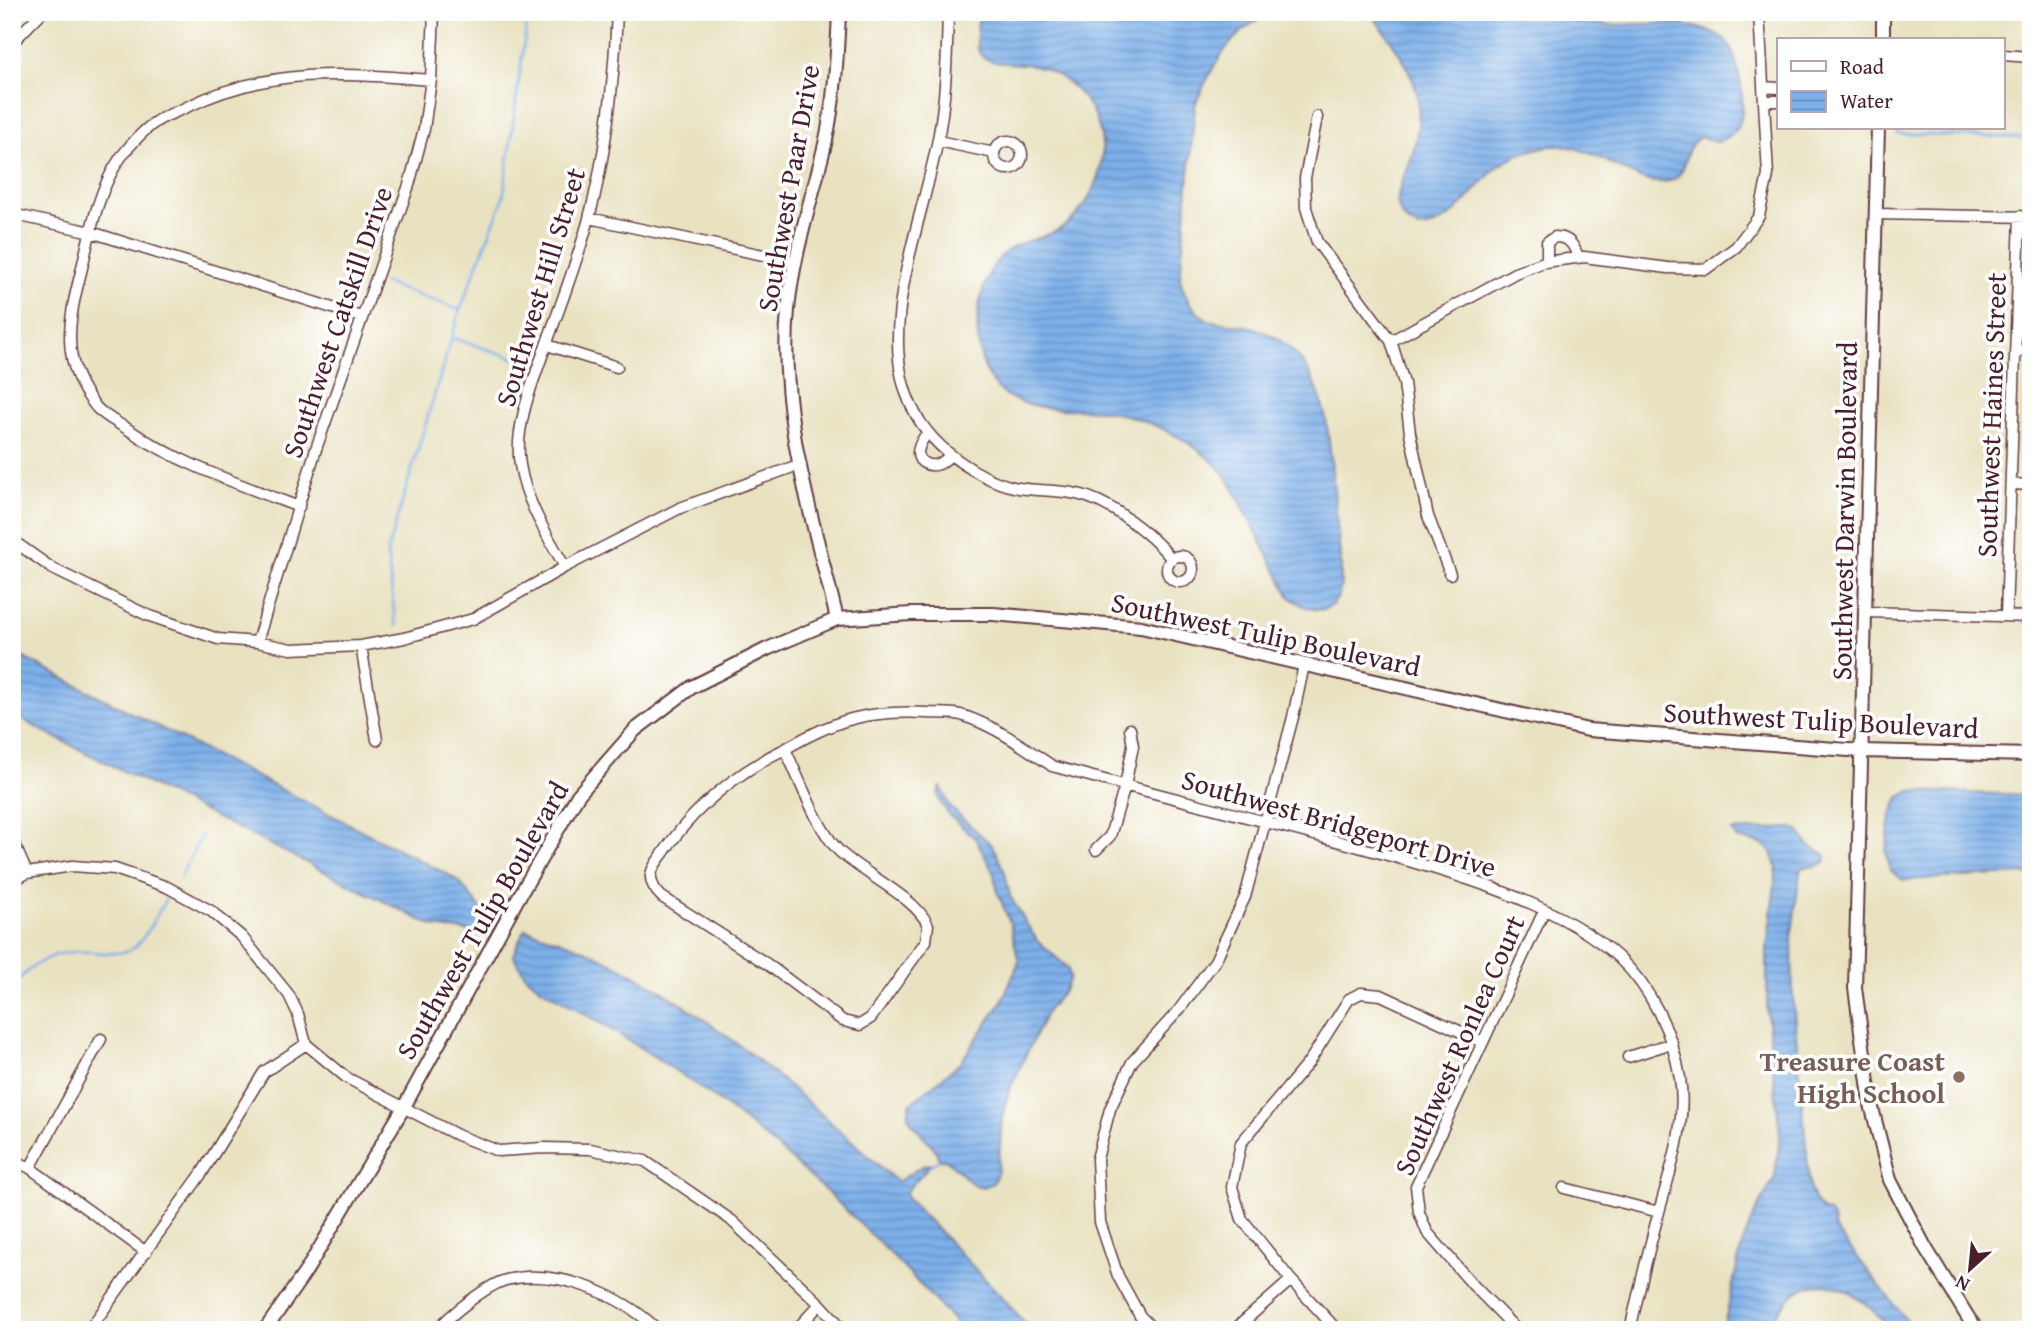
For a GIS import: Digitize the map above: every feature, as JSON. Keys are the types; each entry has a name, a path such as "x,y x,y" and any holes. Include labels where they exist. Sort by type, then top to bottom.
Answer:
{"street":[{"path":"12,43 42,12"},
{"name":"Southwest Catskill Drive","path":"257,642 316,449 409,185 424,129 434,12"},
{"name":"Southwest Hill Street","path":"565,567 534,512 520,464 521,428 589,218 606,142 614,76 617,12"},
{"name":"Southwest Paar Drive","path":"836,619 790,411 787,346 788,310 796,262 825,142 836,79 839,12"},
{"path":"948,12 947,60 938,141 899,312 898,360 904,388 927,432 957,462 998,484 1020,490 1077,494 1107,505 1172,559"},
{"path":"1391,341 1515,273 1546,262 1577,257 1603,258 1668,268 1706,269 1736,247 1759,216 1768,175 1759,12"},
{"path":"1883,12 1883,38"},
{"path":"2004,55 2031,57"},
{"path":"299,507 184,463 148,443 97,409 79,381 69,346 72,309 103,191 121,157 154,122 241,85 300,75 366,74 430,80"},
{"path":"1763,87 1777,88"},
{"path":"1764,101 1777,101"},
{"path":"1317,117 1305,178 1306,208 1317,242 1391,341 1404,383 1410,433 1427,516 1450,574"},
{"name":"Southwest Darwin Boulevard","path":"1878,130 1855,988 1871,1104 1890,1180 1925,1247 1978,1330"},
{"path":"938,141 994,153"},
{"path":"12,214 91,232 361,317"},
{"path":"1875,214 2025,217"},
{"name":"Southwest Haines Street","path":"2006,616 2015,350 2025,217"},
{"path":"589,218 796,262"},
{"path":"1546,262 1547,242 1555,237 1572,243 1577,257"},
{"path":"547,345 617,367"},
{"path":"2015,350 2031,351"},
{"path":"927,432 918,448 918,457 922,462 928,466 939,464 950,456"},
{"path":"12,540 53,569 147,615 218,639 257,642 291,649 361,646 404,638 472,619 680,508 801,464"},
{"path":"2012,484 2031,485"},
{"path":"1867,612 2031,617"},
{"name":"Southwest Tulip Boulevard","path":"265,1330 306,1271 404,1107 517,900 578,795 635,730 692,687 836,619 911,614 993,614 1142,627 1588,730 1862,751 2031,755"},
{"path":"361,646 377,740"},
{"path":"1154,1330 1140,1316 1118,1276 1100,1222 1097,1159 1111,1109 1132,1062 1179,1010 1215,961 1245,897 1293,717 1304,665"},
{"name":"Southwest Bridgeport Drive","path":"785,750 828,839 851,862 918,909 928,925 926,941 871,1018 860,1025 843,1021 757,957 662,897 652,884 651,874 676,835 694,814 740,776 816,731 854,717 906,712 962,715 1002,732 1052,766 1435,868 1544,911 1583,931 1619,958 1646,990 1672,1043 1680,1077 1682,1113 1678,1148 1630,1330"},
{"path":"1096,850 1110,836 1125,786 1133,746 1130,729"},
{"path":"12,839 27,873"},
{"path":"12,881 27,873 72,866 115,869 167,887 211,911 242,937 289,995 298,1014 306,1044 347,1078 457,1135 498,1151 590,1149 645,1161 731,1220 844,1330"},
{"name":"Southwest Ronlea Court","path":"1517,1330 1427,1232 1419,1212 1416,1186 1544,911"},
{"path":"1337,1330 1291,1280 1242,1219 1232,1187 1241,1143 1309,1062 1349,999 1361,993 1381,995 1483,1042"},
{"path":"30,1168 101,1039"},
{"path":"1628,1056 1672,1043"},
{"path":"89,1330 202,1173 264,1072 306,1044"},
{"path":"12,1158 30,1168 146,1252"},
{"path":"1564,1188 1659,1212"},
{"path":"437,1330 470,1300 505,1280 542,1277 598,1289 641,1313 658,1330"},
{"path":"1234,1330 1291,1280"},
{"path":"796,1330 820,1304"}],"water":[{"path":"979,12 1280,12 1250,25 1227,47 1209,75 1195,105 1180,278 1190,303 1203,317 1251,327 1273,336 1292,350 1303,363 1318,390 1328,434 1341,566 1340,592 1336,600 1325,609 1313,609 1290,597 1231,484 1209,458 1194,447 1145,421 1128,416 1099,410 1059,409 1026,404 1002,392 986,371 977,327 983,291 992,268 1007,251 1018,244 1056,231 1078,213 1094,188 1099,174 1102,145 1100,131 1091,109 1067,82 1036,66 997,62 980,54 977,39"},
{"path":"1368,12 1543,12 1578,23 1672,24 1707,31 1723,39 1733,53 1741,88 1740,122 1728,137 1719,142 1703,137 1696,140 1688,151 1680,174 1669,181 1656,182 1642,178 1596,156 1562,146 1527,152 1500,165 1464,204 1443,221 1418,228 1407,221 1398,206 1400,188 1416,137 1419,115 1416,89 1399,53"},
{"path":"12,652 451,876 488,917 478,934 431,925 12,714"},
{"path":"941,787 950,807 992,845 1005,872 1010,896 1037,940 1068,968 1070,978 1064,991 1047,1011 1009,1090 1002,1117 998,1171 993,1183 982,1187 972,1183 950,1162 939,1160 934,1148 908,1116 910,1104 960,1063 1001,1003 1019,962 993,871 976,839 950,816 940,801 938,793"},
{"path":"1911,791 2031,795 2031,876 2021,874 1903,880 1891,871 1886,850 1891,816 1899,797"},
{"path":"1792,828 1800,832 1808,845 1826,855 1826,862 1803,867 1800,871 1792,933 1793,1001 1810,1188 1815,1202 1833,1218 1834,1227 1914,1330 1891,1330 1874,1311 1852,1294 1840,1288 1815,1285 1802,1289 1786,1302 1765,1330 1723,1330 1741,1248 1752,1219 1775,1177 1780,1134 1767,1012 1767,948 1777,867 1768,848 1737,839 1732,831"},
{"path":"525,929 600,957 681,1003 756,1059 828,1119 897,1182 924,1165 931,1164 906,1191 907,1198 1004,1299 1030,1330 962,1330 855,1218 769,1140 668,1065 542,989 526,976 513,955"}],"waterway":[{"path":"396,626 387,552 460,310 503,199 528,12"},
{"path":"1897,134 2031,138"},
{"path":"384,283 460,310"},
{"path":"452,338 530,363"},
{"path":"180,877 202,835"},
{"path":"12,987 30,969 59,954 81,951 118,953 132,949 146,934 166,899"},
{"path":"931,1165 939,1160"}],"place":[{"name":"Treasure Coast High School","path":"1959,1077"}]}
